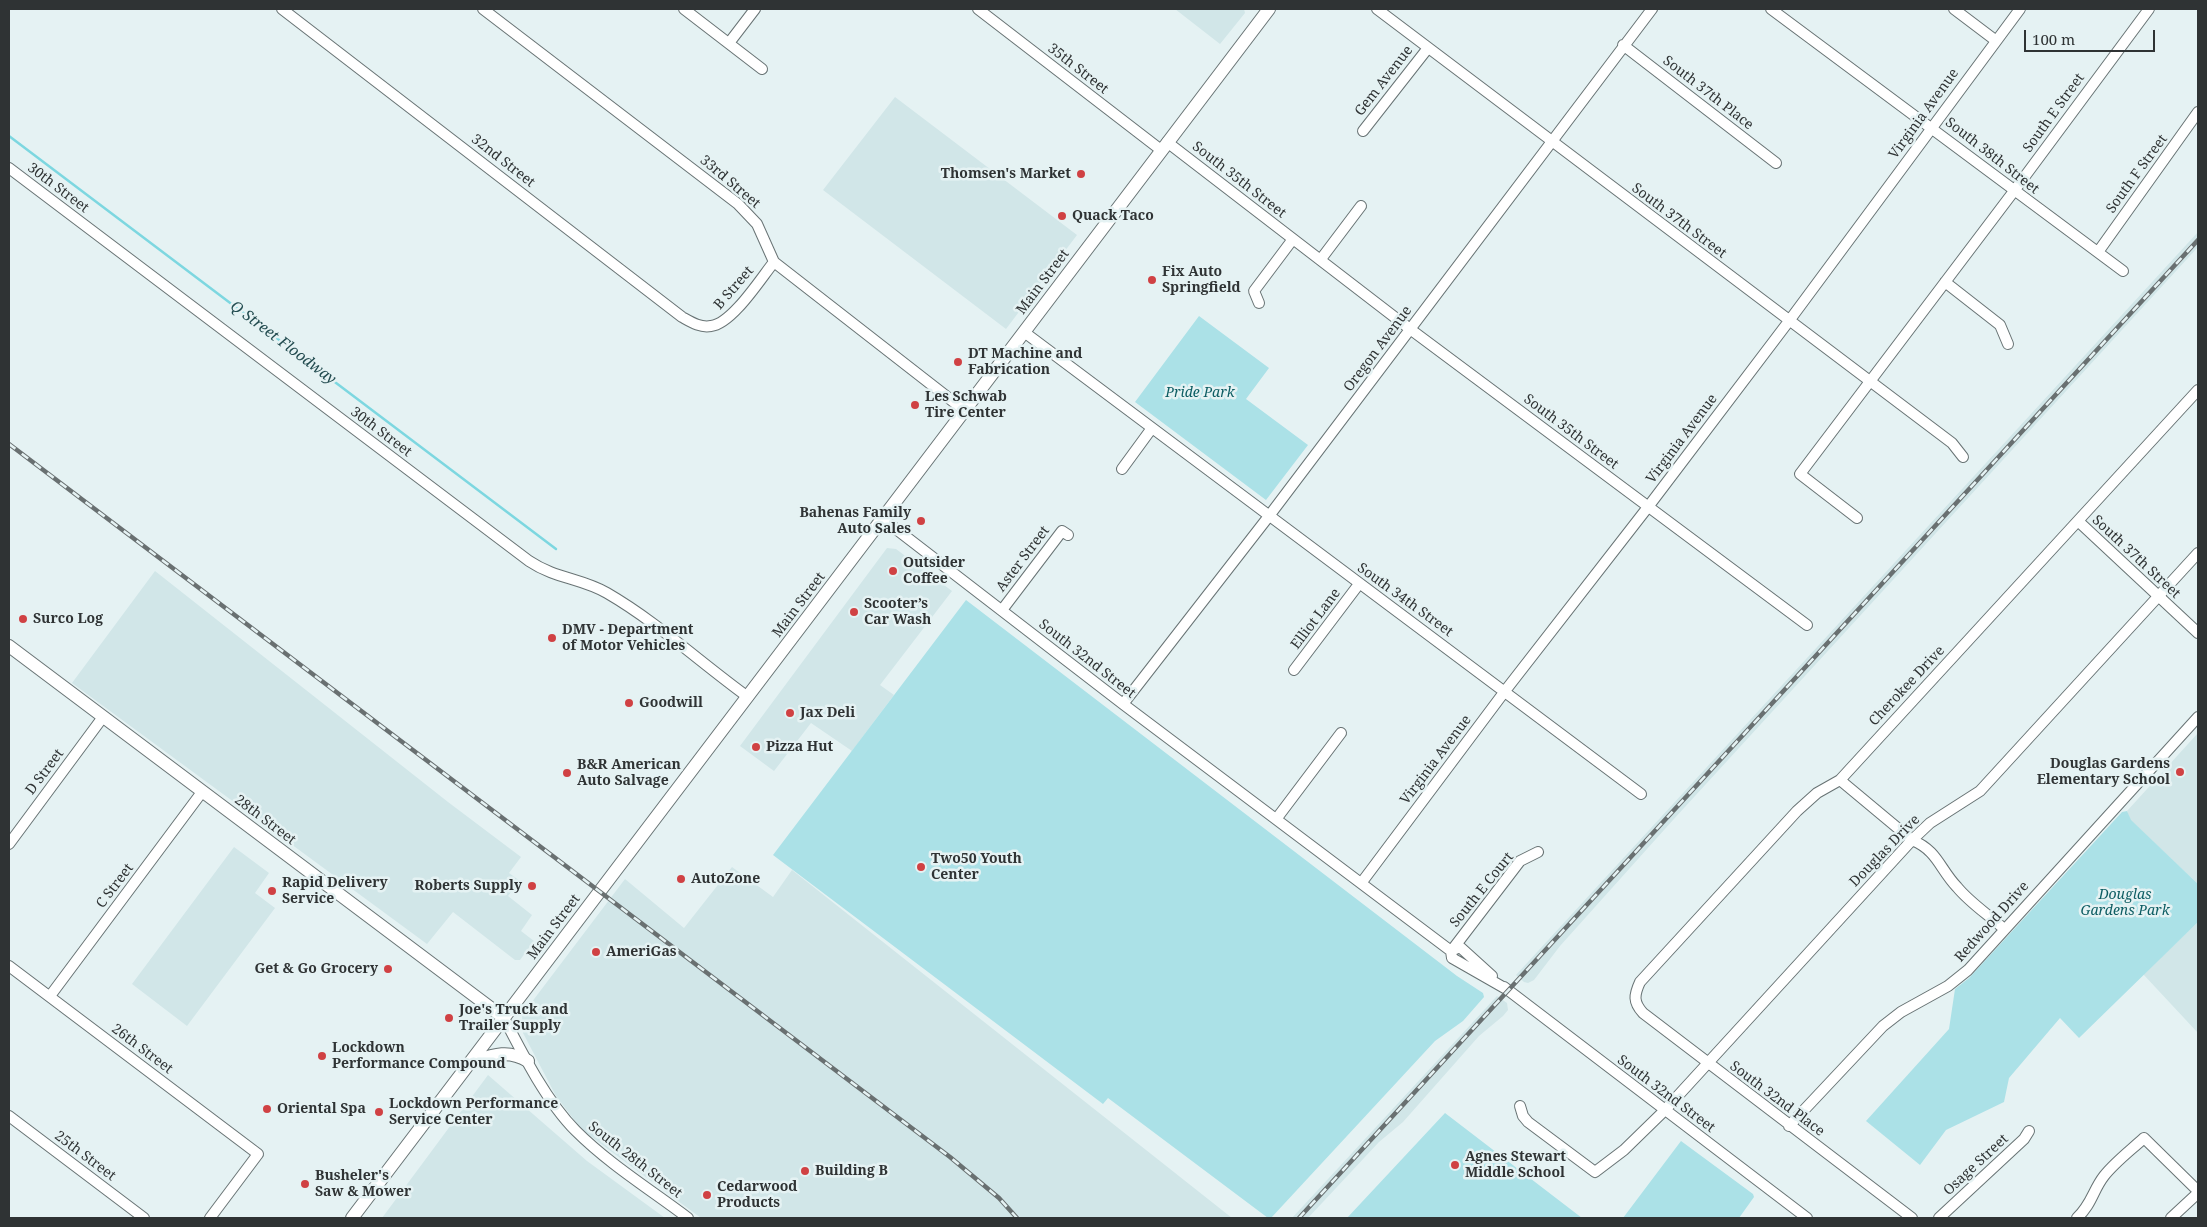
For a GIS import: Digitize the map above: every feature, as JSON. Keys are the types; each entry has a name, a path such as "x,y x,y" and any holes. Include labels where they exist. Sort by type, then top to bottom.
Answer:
{"main road":[{"name":"Main Street","path":"352,1218 748,698 1267,10"},
{"name":"28th Street","path":"9,647 504,1018"},
{"path":"472,1062 500,1053 510,1053 528,1062"}],"street":[{"name":"32nd Street","path":"282,9 682,317 695,325 710,327"},
{"name":"33rd Street","path":"483,9 738,204 757,224 774,262 964,410"},
{"path":"684,9 762,69"},
{"path":"729,43 755,9"},
{"name":"35th Street","path":"978,9 1164,146"},
{"name":"South 37th Street","path":"1376,9 1870,380 1952,443 1963,458"},
{"name":"Oregon Avenue","path":"1123,704 1269,516 1652,9"},
{"path":"1954,9 1995,40"},
{"name":"Virginia Avenue","path":"1362,882 1504,691 1648,507 1789,321 1995,40 2020,9"},
{"name":"South E Street","path":"1857,518 1800,474 1946,282 2149,9"},
{"name":"South 38th Street","path":"1774,10 2014,191 2124,271"},
{"name":"South 37th Place","path":"1623,45 1776,163"},
{"name":"Gem Avenue","path":"1363,131 1428,48"},
{"name":"South F Street","path":"2098,252 2198,112"},
{"name":"South 35th Street","path":"1164,146 1321,259 1410,329 1807,625"},
{"name":"30th Street","path":"9,168 529,560 557,576 587,584 620,601 748,698"},
{"path":"1321,259 1361,206"},
{"path":"1259,304 1254,291 1293,239"},
{"name":"B Street","path":"710,327 722,322 736,310 774,262"},
{"path":"1946,282 2000,325 2008,344"},
{"name":"South 34th Street","path":"1024,332 1641,794"},
{"name":"Cherokee Drive","path":"1634,995 1640,982 1797,811 1817,793 1840,780 2198,390"},
{"path":"1122,469 1152,428"},
{"name":"South 32nd Street","path":"883,518 1123,704 1362,882 1451,951 1452,958 1508,990 1664,1111 1807,1218"},
{"name":"South 37th Street","path":"2078,520 2198,634"},
{"name":"Aster Street","path":"1002,610 1062,531 1068,535"},
{"name":"Douglas Drive","path":"1520,1106 1523,1116 1528,1122 1595,1172 1624,1150 1664,1111 1912,840 1930,823 1980,792 2198,553"},
{"name":"Elliot Lane","path":"1294,670 1359,584"},
{"name":"D Street","path":"9,844 103,717"},
{"name":"Redwood Drive","path":"1789,1126 1883,1026 1901,1012 1948,986 1968,970 2004,928 2198,717"},
{"path":"1277,818 1341,733"},
{"path":"1840,780 1912,840 1924,845 1936,855 1957,888 2004,928"},
{"name":"C Street","path":"50,996 202,792"},
{"name":"South E Court","path":"1451,951 1520,861 1538,852"},
{"name":"26th Street","path":"9,966 258,1154 210,1218"},
{"name":"South 32nd Place","path":"1634,995 1636,1006 1643,1013 1707,1064 1912,1218"},
{"name":"South 28th Street","path":"504,1018 558,1111 575,1130 602,1154 688,1218"},
{"name":"25th Street","path":"9,1116 144,1218"},
{"name":"Osage Street","path":"1940,1218 2024,1139 2029,1131"},
{"path":"2077,1218 2092,1201 2099,1183 2105,1174 2144,1138 2198,1192 2171,1218"}],"shaded area":[{"path":"1175,9 1244,9 1245,13 1220,44"},
{"path":"895,97 1077,235 1006,329 823,190"},
{"path":"2198,232 2198,247 1673,820 1560,946 1534,980 1528,983 1524,982 1516,975"},
{"path":"887,548 896,549 952,591 880,685 894,695 852,751 811,723 774,771 740,746"},
{"path":"155,571 448,802 521,857 509,873 520,881 508,896 532,915 521,931 534,941 520,960 515,960 453,912 427,944 72,683"},
{"name":"Douglas Gardens Elementary School","path":"2198,733 2198,884 2130,820 2127,811"},
{"name":"Rapid Delivery Service","path":"234,847 269,873 255,893 275,908 187,1026 132,984"},
{"path":"732,867 773,897 792,870 1232,1218 701,1218 581,1129 556,1096 523,1033 522,1015 625,879 684,928"},
{"path":"2198,922 2198,1033 2143,974"},
{"path":"1497,996 1507,1003 1508,1010 1503,1016 1479,1036 1403,1122 1379,1142 1308,1218 1292,1218"},
{"path":"488,1075 587,1161 665,1218 382,1218"}],"green space":[{"name":"Pride Park","path":"1199,316 1269,368 1246,399 1308,445 1266,500 1135,402"},
{"path":"966,600 1457,976 1483,993 1484,997 1463,1021 1435,1041 1271,1218 1268,1218 1108,1098 1103,1104 773,855"},
{"name":"Douglas Gardens Park","path":"2127,811 2131,820 2198,884 2198,922 2079,1038 2060,1018 2009,1078 2004,1102 1946,1130 1920,1165 1866,1121 1949,1029 1955,989 1969,978 2122,812"},
{"name":"Agnes Stewart Middle School","path":"1445,1113 1582,1218 1347,1218"},
{"path":"1681,1141 1753,1194 1754,1197 1739,1218 1623,1218"}],"waterway":[{"name":"Q Street Floodway","path":"9,136 556,549"}],"railway":[{"path":"1299,1218 2198,240"},
{"path":"9,444 950,1157 999,1198 1017,1218"}],"place":[{"name":"Thomsen's Market","path":"1081,174"},
{"name":"Quack Taco","path":"1062,216"},
{"name":"Fix Auto Springfield","path":"1152,280"},
{"name":"DT Machine and Fabrication","path":"958,362"},
{"name":"Les Schwab Tire Center","path":"915,405"},
{"name":"Bahenas Family Auto Sales","path":"921,521"},
{"name":"Outsider Coffee","path":"893,571"},
{"name":"Scooter’s Car Wash","path":"854,612"},
{"name":"Surco Log","path":"23,619"},
{"name":"DMV - Department of Motor Vehicles","path":"552,638"},
{"name":"Goodwill","path":"629,703"},
{"name":"Jax Deli","path":"790,713"},
{"name":"Pizza Hut","path":"756,747"},
{"name":"Douglas Gardens Elementary School","path":"2180,772"},
{"name":"B&R American Auto Salvage","path":"567,773"},
{"name":"Two50 Youth Center","path":"921,867"},
{"name":"AutoZone","path":"681,879"},
{"name":"Roberts Supply","path":"532,886"},
{"name":"Rapid Delivery Service","path":"272,891"},
{"name":"AmeriGas","path":"596,952"},
{"name":"Get & Go Grocery","path":"388,969"},
{"name":"Joe's Truck and Trailer Supply","path":"449,1018"},
{"name":"Lockdown Performance Compound","path":"322,1056"},
{"name":"Oriental Spa","path":"267,1109"},
{"name":"Lockdown Performance Service Center","path":"379,1112"},
{"name":"Agnes Stewart Middle School","path":"1455,1165"},
{"name":"Building B","path":"805,1171"},
{"name":"Busheler's Saw & Mower","path":"305,1184"},
{"name":"Cedarwood Products","path":"707,1195"}]}
